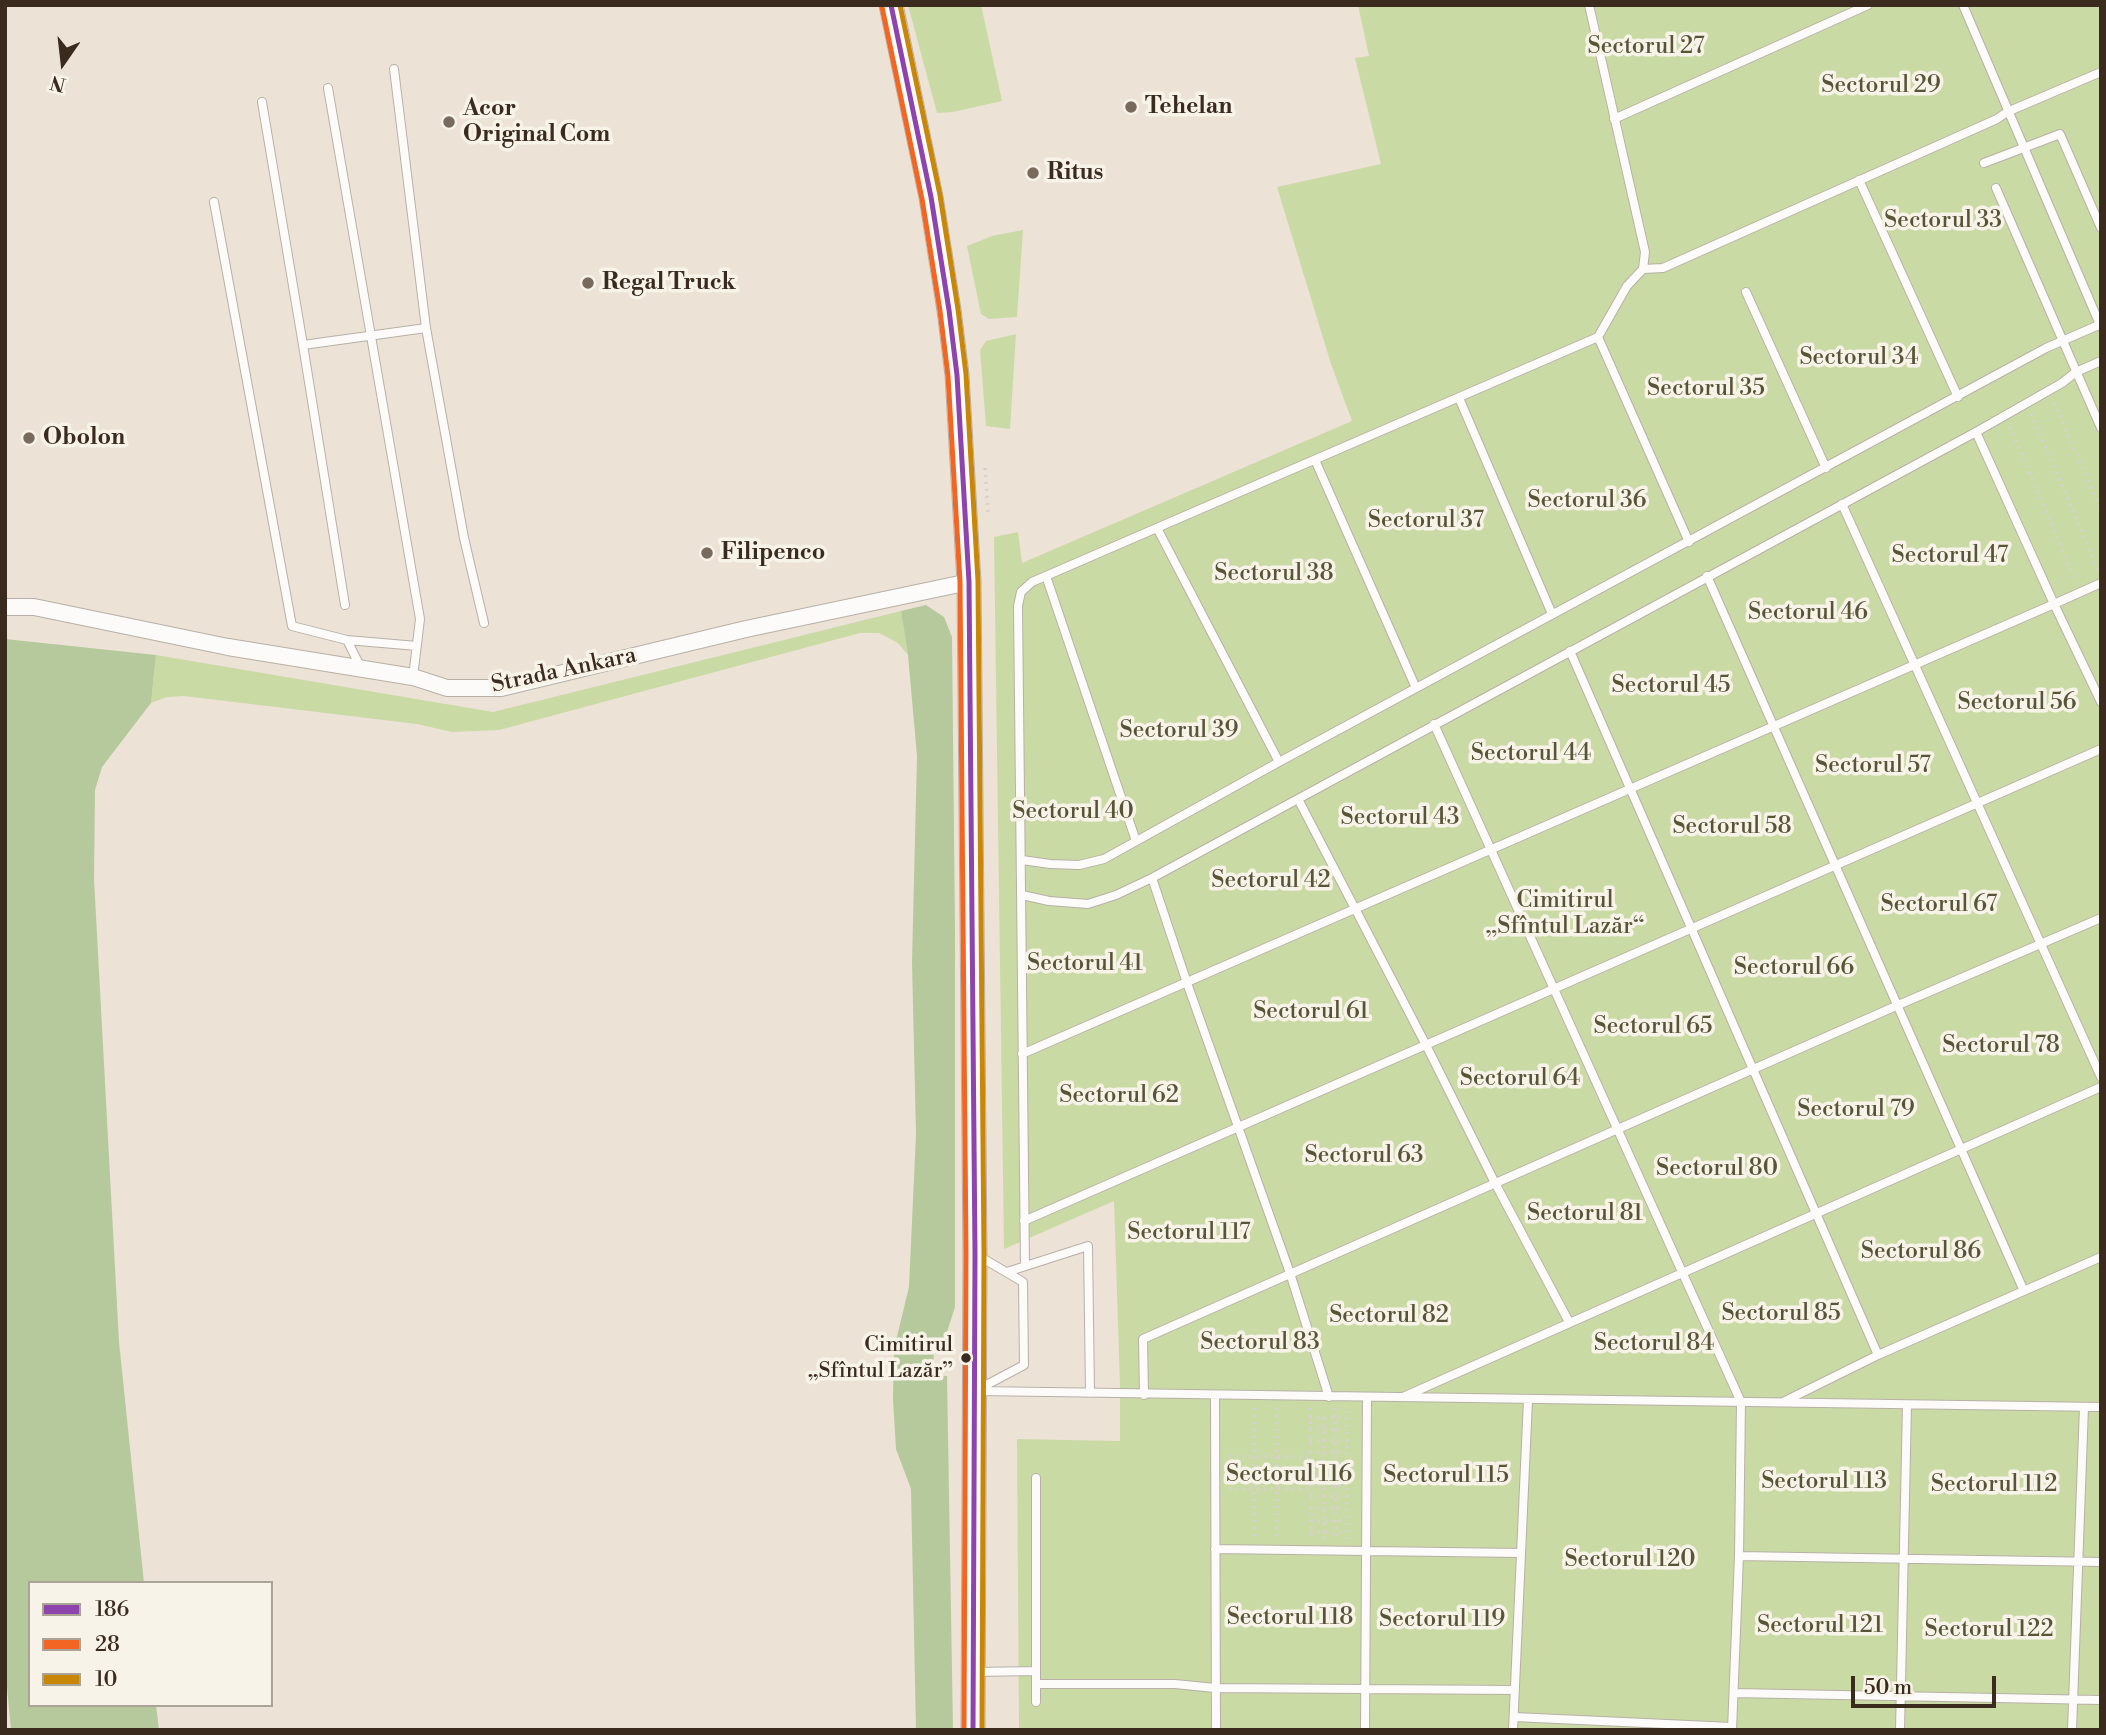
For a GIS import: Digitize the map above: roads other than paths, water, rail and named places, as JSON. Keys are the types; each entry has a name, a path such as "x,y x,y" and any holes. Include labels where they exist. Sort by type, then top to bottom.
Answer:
{"main road":[{"path":"891,5 931,197 951,330 957,375 969,582 975,1254 973,1730"}],"street":[{"name":"Strada Ankara","path":"5,607 34,607 228,647 413,677 447,688 501,688 746,629 969,582"}],"lane":[{"path":"1025,1266 1018,599 1026,587 1046,576 1598,337 1627,286 1643,269 1645,252 1589,5"},
{"path":"1614,119 1868,5"},
{"path":"1022,859 1050,864 1091,863 1136,841 2046,348 2100,326 1963,5"},
{"path":"394,69 426,328 464,538 484,622"},
{"path":"1643,269 1663,268 2101,72"},
{"path":"328,88 420,619 413,677"},
{"path":"262,102 345,605"},
{"path":"1984,163 2009,151 2024,149 2060,134 2101,228"},
{"path":"1859,180 1958,397"},
{"path":"1996,188 2101,428"},
{"path":"214,202 292,626 346,640 417,646"},
{"path":"1746,292 1826,468"},
{"path":"303,345 426,328"},
{"path":"1598,337 1689,542"},
{"path":"1022,895 1061,903 1088,904 1116,895 1152,878 1976,432 2076,372 2101,361"},
{"path":"1459,398 1552,614"},
{"path":"1976,432 2101,702"},
{"path":"1315,460 1416,688"},
{"path":"1842,504 2101,1077"},
{"path":"1157,528 1279,762"},
{"path":"1046,576 1136,841"},
{"path":"1707,576 2024,1291"},
{"path":"1022,1054 2101,583"},
{"path":"346,640 362,670"},
{"path":"1570,650 1878,1355"},
{"path":"1434,724 1741,1402 1739,1556 1732,1728 1514,1717"},
{"path":"1024,1221 2101,750"},
{"path":"1298,799 1426,1045 1494,1183 1569,1322"},
{"path":"1152,878 1186,983 1290,1273 1329,1397"},
{"path":"1144,1395 1143,1339 2101,918"},
{"path":"1399,1399 2101,1087"},
{"path":"1007,1272 1088,1246 1090,1393"},
{"path":"974,1391 1024,1365 1023,1282 975,1254"},
{"path":"1780,1403 1878,1355 2101,1257"},
{"path":"974,1391 2101,1407"},
{"path":"1215,1395 1216,1730"},
{"path":"1365,1730 1367,1397"},
{"path":"1513,1730 1528,1400"},
{"path":"1900,1730 1907,1405"},
{"path":"2072,1730 2084,1407"},
{"path":"1036,1478 1036,1702"},
{"path":"1215,1549 1521,1553"},
{"path":"1739,1556 2101,1562"},
{"path":"973,1672 1036,1671"},
{"path":"1036,1684 1515,1690"},
{"path":"1734,1693 2101,1700"}],"place":[{"name":"Tehelan","path":"1131,107"},
{"name":"Acor Original Com","path":"449,122"},
{"name":"Ritus","path":"1033,173"},
{"name":"Regal Truck","path":"588,283"},
{"name":"Obolon","path":"29,438"},
{"name":"Filipenco","path":"707,553"},
{"name":"Cimitirul „Sfîntul Lazăr”","path":"966,1358"}],"park label":[{"name":"Sectorul 27","path":"1646,47"},
{"name":"Sectorul 29","path":"1881,86"},
{"name":"Sectorul 33","path":"1943,221"},
{"name":"Sectorul 34","path":"1859,358"},
{"name":"Sectorul 35","path":"1706,389"},
{"name":"Sectorul 36","path":"1587,501"},
{"name":"Sectorul 37","path":"1426,521"},
{"name":"Sectorul 47","path":"1950,556"},
{"name":"Sectorul 38","path":"1274,574"},
{"name":"Sectorul 46","path":"1808,613"},
{"name":"Sectorul 45","path":"1671,686"},
{"name":"Sectorul 56","path":"2017,703"},
{"name":"Sectorul 39","path":"1179,731"},
{"name":"Sectorul 44","path":"1531,754"},
{"name":"Sectorul 57","path":"1873,766"},
{"name":"Sectorul 40","path":"1073,812"},
{"name":"Sectorul 43","path":"1400,818"},
{"name":"Sectorul 58","path":"1732,827"},
{"name":"Sectorul 42","path":"1271,881"},
{"name":"Sectorul 67","path":"1939,905"},
{"name":"Cimitirul „Sfîntul Lazăr“","path":"1565,914"},
{"name":"Sectorul 41","path":"1085,964"},
{"name":"Sectorul 66","path":"1794,968"},
{"name":"Sectorul 61","path":"1311,1012"},
{"name":"Sectorul 65","path":"1653,1027"},
{"name":"Sectorul 78","path":"2001,1046"},
{"name":"Sectorul 64","path":"1520,1079"},
{"name":"Sectorul 62","path":"1119,1096"},
{"name":"Sectorul 79","path":"1856,1110"},
{"name":"Sectorul 63","path":"1364,1156"},
{"name":"Sectorul 80","path":"1717,1169"},
{"name":"Sectorul 81","path":"1585,1214"},
{"name":"Sectorul 117","path":"1189,1233"},
{"name":"Sectorul 86","path":"1921,1252"},
{"name":"Sectorul 85","path":"1781,1314"},
{"name":"Sectorul 82","path":"1389,1316"},
{"name":"Sectorul 83","path":"1260,1343"},
{"name":"Sectorul 84","path":"1654,1344"},
{"name":"Sectorul 116","path":"1289,1475"},
{"name":"Sectorul 115","path":"1446,1476"},
{"name":"Sectorul 113","path":"1824,1482"},
{"name":"Sectorul 112","path":"1994,1485"},
{"name":"Sectorul 120","path":"1630,1560"},
{"name":"Sectorul 118","path":"1290,1618"},
{"name":"Sectorul 119","path":"1442,1620"},
{"name":"Sectorul 121","path":"1820,1626"},
{"name":"Sectorul 122","path":"1989,1630"}]}
